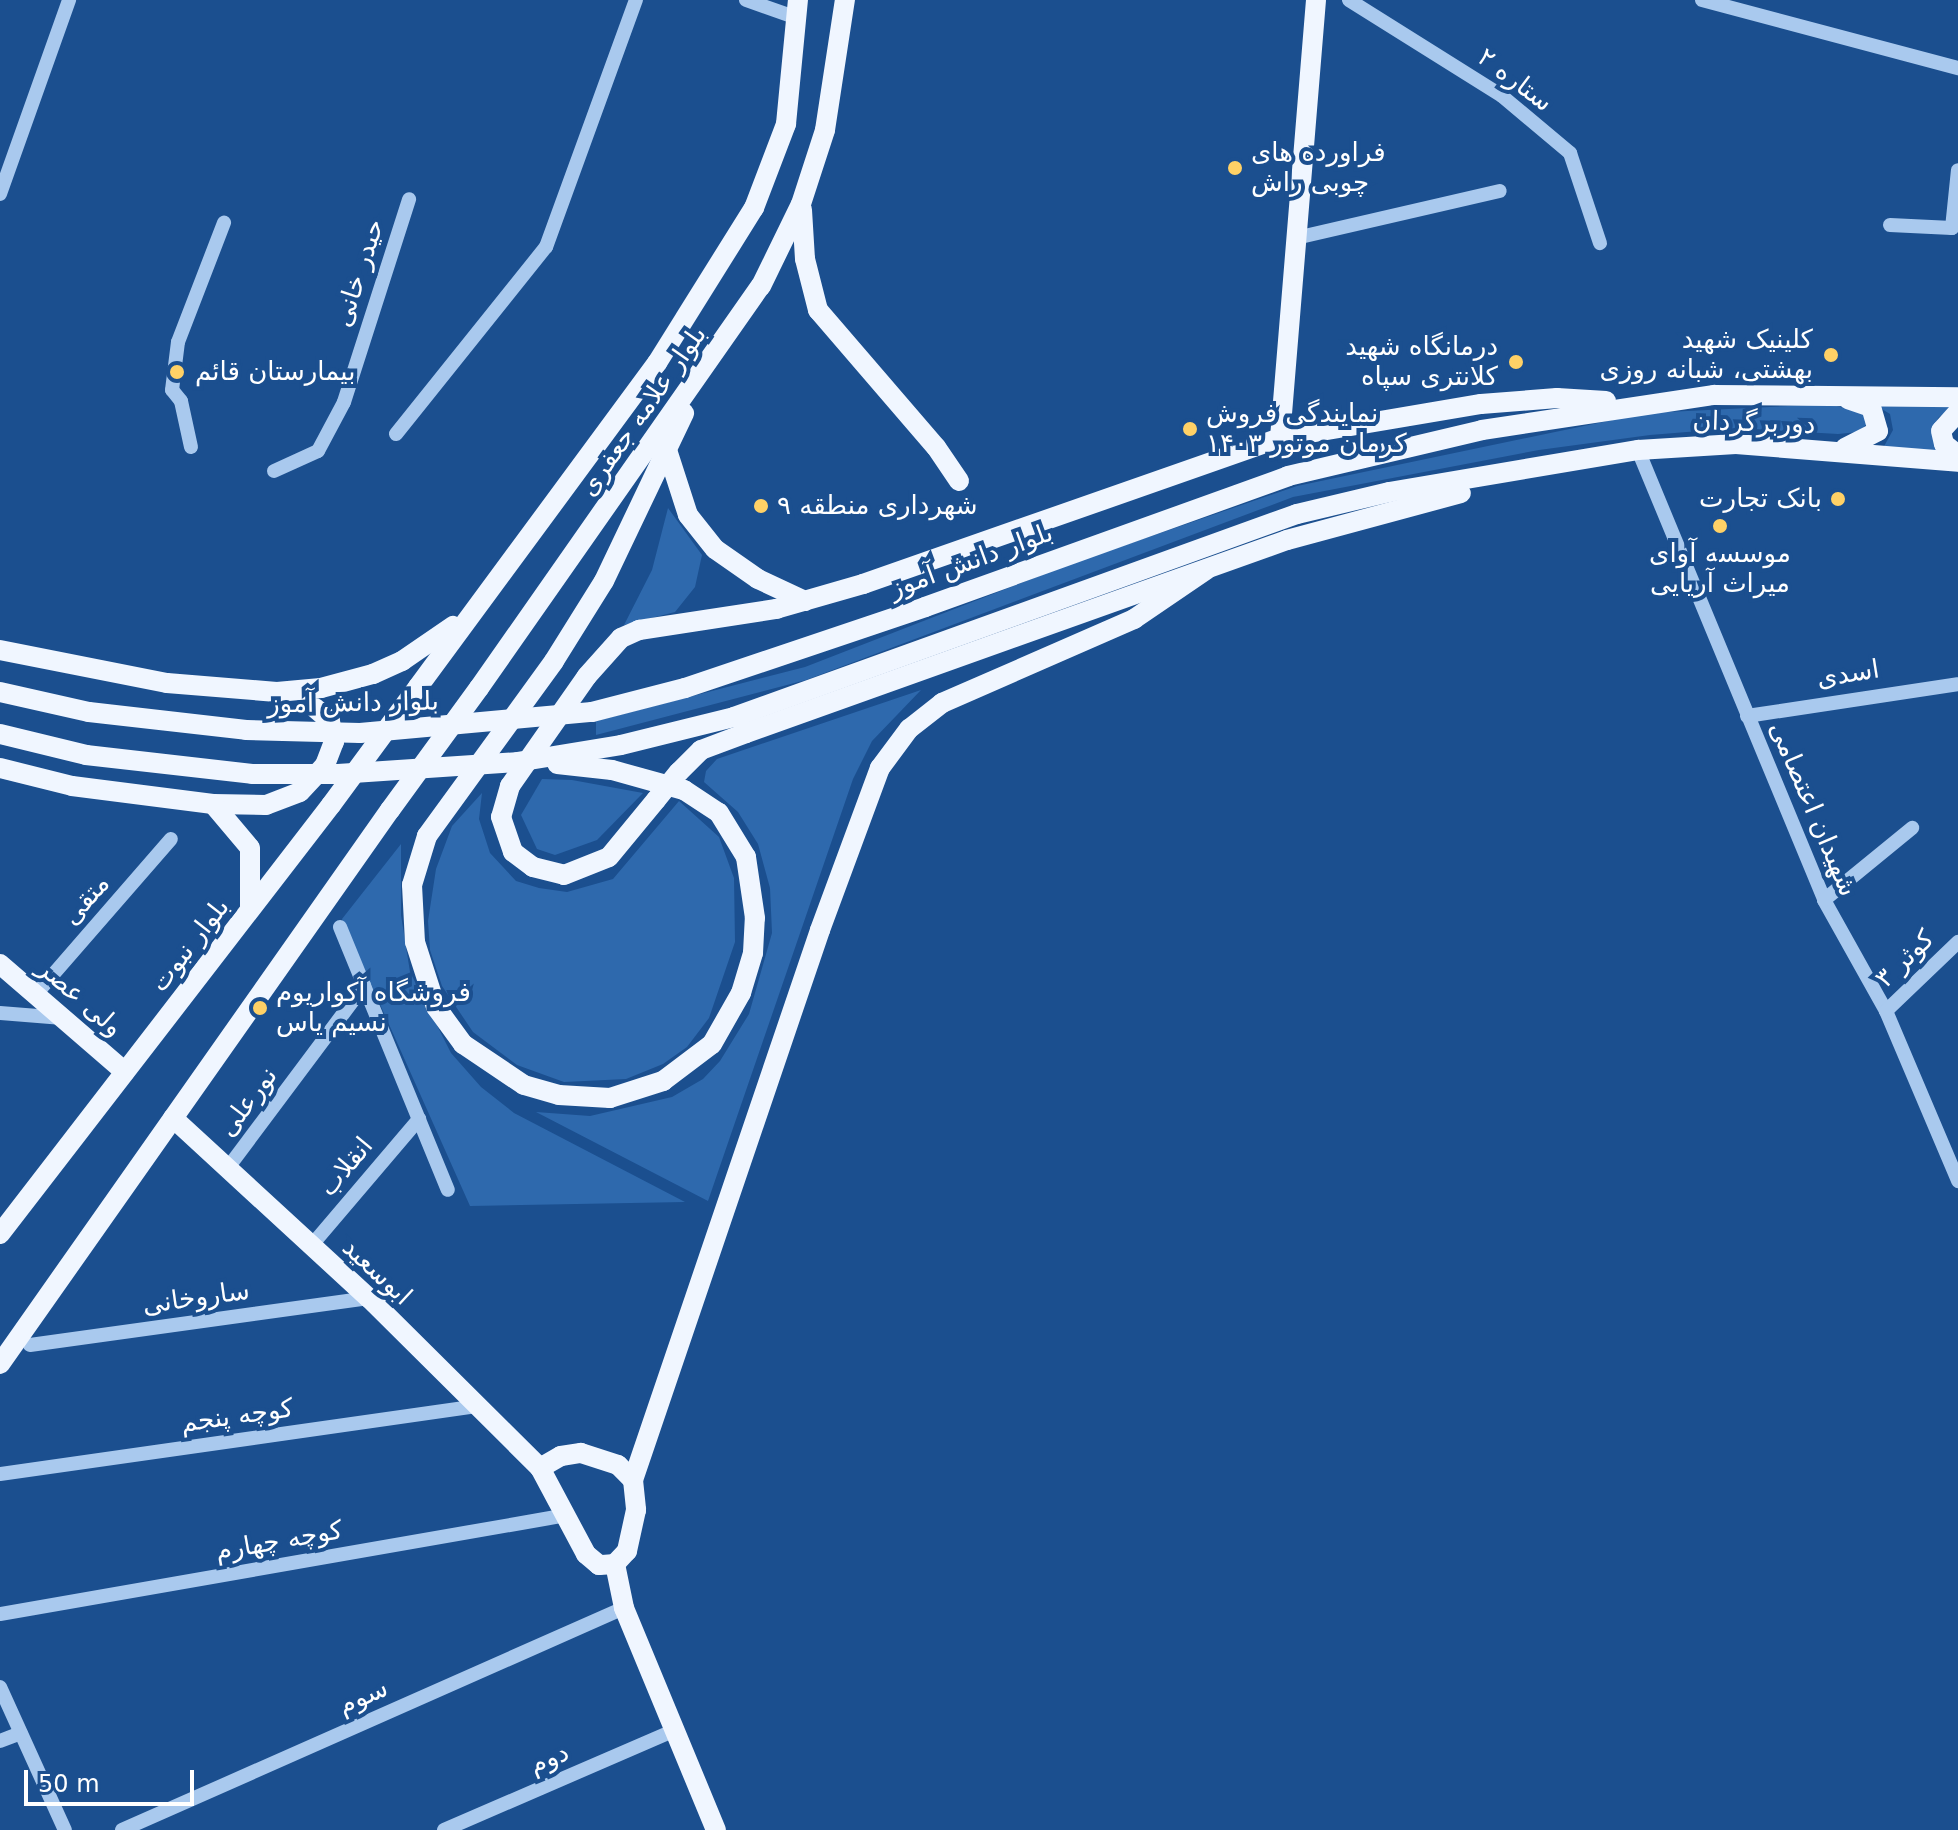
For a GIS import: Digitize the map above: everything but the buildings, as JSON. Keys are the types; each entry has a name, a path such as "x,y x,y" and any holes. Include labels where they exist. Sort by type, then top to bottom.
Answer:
{"main road":[{"name":"بلوار علامه جعفری","path":"173,1118 694,386 761,286 801,204 825,130 845,0"},
{"path":"1280,438 1316,0"},
{"name":"بلوار علامه جعفری","path":"418,687 657,363 754,208 786,124 797,9"},
{"path":"801,204 805,259 818,310 959,481"},
{"path":"517,762 648,777 702,800 737,836 752,879 753,953 725,1027 697,1059 646,1089 591,1099 524,1085 463,1044 436,1007 415,942 412,885 427,836 554,661 604,581 668,453 694,386"},
{"path":"1825,392 1871,407 1878,419 1878,431 1867,441 1833,452"},
{"name":"بلوار دانش آموز","path":"0,692 89,712 246,730 360,733 592,712 685,688 925,607 1288,476 1482,430 1641,403 1714,395 1825,392 1958,397"},
{"path":"1550,468 1287,540 712,745 679,772 609,857 564,875 533,867 506,842 501,817 510,786 587,676 621,638 639,630 805,601 1280,438 1481,404 1557,398 1641,403"},
{"path":"1958,412 1941,431 1944,444 1958,455"},
{"name":"دوربرگردان","path":"1550,468 1638,450 1736,444 1958,462"},
{"path":"668,453 688,515 715,549 758,579 805,601"},
{"path":"0,734 86,755 252,774 338,774 517,762 621,745 734,717 1297,514 1389,492 1550,468"},
{"path":"716,1830 624,1608 615,1564 627,1551 636,1510 633,1480 820,930 880,768 909,729 942,703 1134,619 1206,570"},
{"path":"0,650 167,683 277,692 321,688 373,674 424,648 469,614"},
{"name":"بلوار نبوت","path":"0,1234 331,805 418,687"},
{"path":"0,768 72,786 213,804 266,805 300,792 325,765 334,742 330,721 315,708 277,692"},
{"path":"213,804 250,848 250,910"},
{"name":"ولی عصر","path":"0,964 125,1072"},
{"path":"0,1364 173,1118"},
{"name":"ابوسعید","path":"173,1118 369,1298 480,1406 540,1468 586,1554 599,1565 615,1564"},
{"path":"540,1468 561,1456 581,1453 618,1465 633,1480"}],"street":[{"path":"2,186 69,0"},
{"path":"396,434 546,247 636,0"},
{"path":"746,0 797,9"},
{"name":"ستاره ۲","path":"1349,0 1502,96 1570,153 1600,243"},
{"path":"1702,0 1958,68"},
{"path":"1890,225 1952,228 1958,170"},
{"path":"1296,238 1500,191"},
{"name":"حیدر خانی","path":"274,471 318,451 344,402 409,199"},
{"path":"191,447 181,401 172,390 178,342 224,223"},
{"name":"شهیدان اعتصامی","path":"1638,450 1824,900 1886,1011 1958,1181"},
{"name":"اسدی","path":"1747,716 1958,684"},
{"path":"1824,900 1912,828"},
{"name":"متقی","path":"37,993 171,839"},
{"path":"340,927 448,1190"},
{"name":"کوثر ۳","path":"1886,1011 1958,942"},
{"name":"نورعلی","path":"227,1169 364,986"},
{"path":"0,1013 67,1019"},
{"name":"انقلاب","path":"311,1246 419,1119"},
{"name":"ساروخانی","path":"30,1345 369,1298"},
{"name":"کوچه پنجم","path":"0,1474 480,1406"},
{"name":"کوچه چهارم","path":"0,1614 567,1515"},
{"name":"سوم","path":"122,1830 624,1608"},
{"path":"0,1687 65,1830"},
{"name":"دوم","path":"444,1830 673,1731"},
{"path":"0,1741 21,1733"}],"shaded area":[{"path":"1864,398 1955,404 1938,418 1935,427 1949,457 1882,450 1893,430 1890,414"},
{"path":"1829,404 1863,413 1867,424 1858,432 1838,434 1736,428 1650,435 1539,450 1293,497 806,680 596,735 596,721 805,667 1073,563 1297,486 1646,413"},
{"path":"668,508 702,555 695,587 675,612 624,625 652,570"},
{"path":"921,690 872,741 853,779 708,1201 536,1112 590,1116 672,1097 703,1079 720,1061 749,1014 772,933 770,888 758,844 738,812 704,782 706,771 717,759"},
{"path":"542,779 572,780 643,793 597,840 555,855 537,849 521,815"},
{"path":"482,793 479,819 490,853 516,881 539,888 567,892 613,879 679,801 719,837 734,878 735,942 709,1018 687,1047 663,1064 626,1079 564,1082 517,1065 473,1032 442,986 430,950 428,921 436,869 452,826"},
{"path":"401,844 401,915 410,972 451,1053 481,1087 514,1113 685,1202 470,1206 342,919"}],"place":[{"name":"فراورده های چوبی راش","path":"1235,168"},
{"name":"کلینیک شهید بهشتی، شبانه روزی","path":"1831,355"},
{"name":"درمانگاه شهید کلانتری سپاه","path":"1516,362"},
{"name":"بیمارستان قائم","path":"177,372"},
{"name":"نمایندگی فروش ۱۴۰۳ کرمان موتور","path":"1190,429"},
{"name":"بانک تجارت","path":"1838,499"},
{"name":"شهرداری منطقه ۹","path":"761,506"},
{"name":"موسسه آوای میراث آریایی","path":"1720,526"},
{"name":"فروشگاه آکواریوم نسیم یاس","path":"260,1008"}]}
